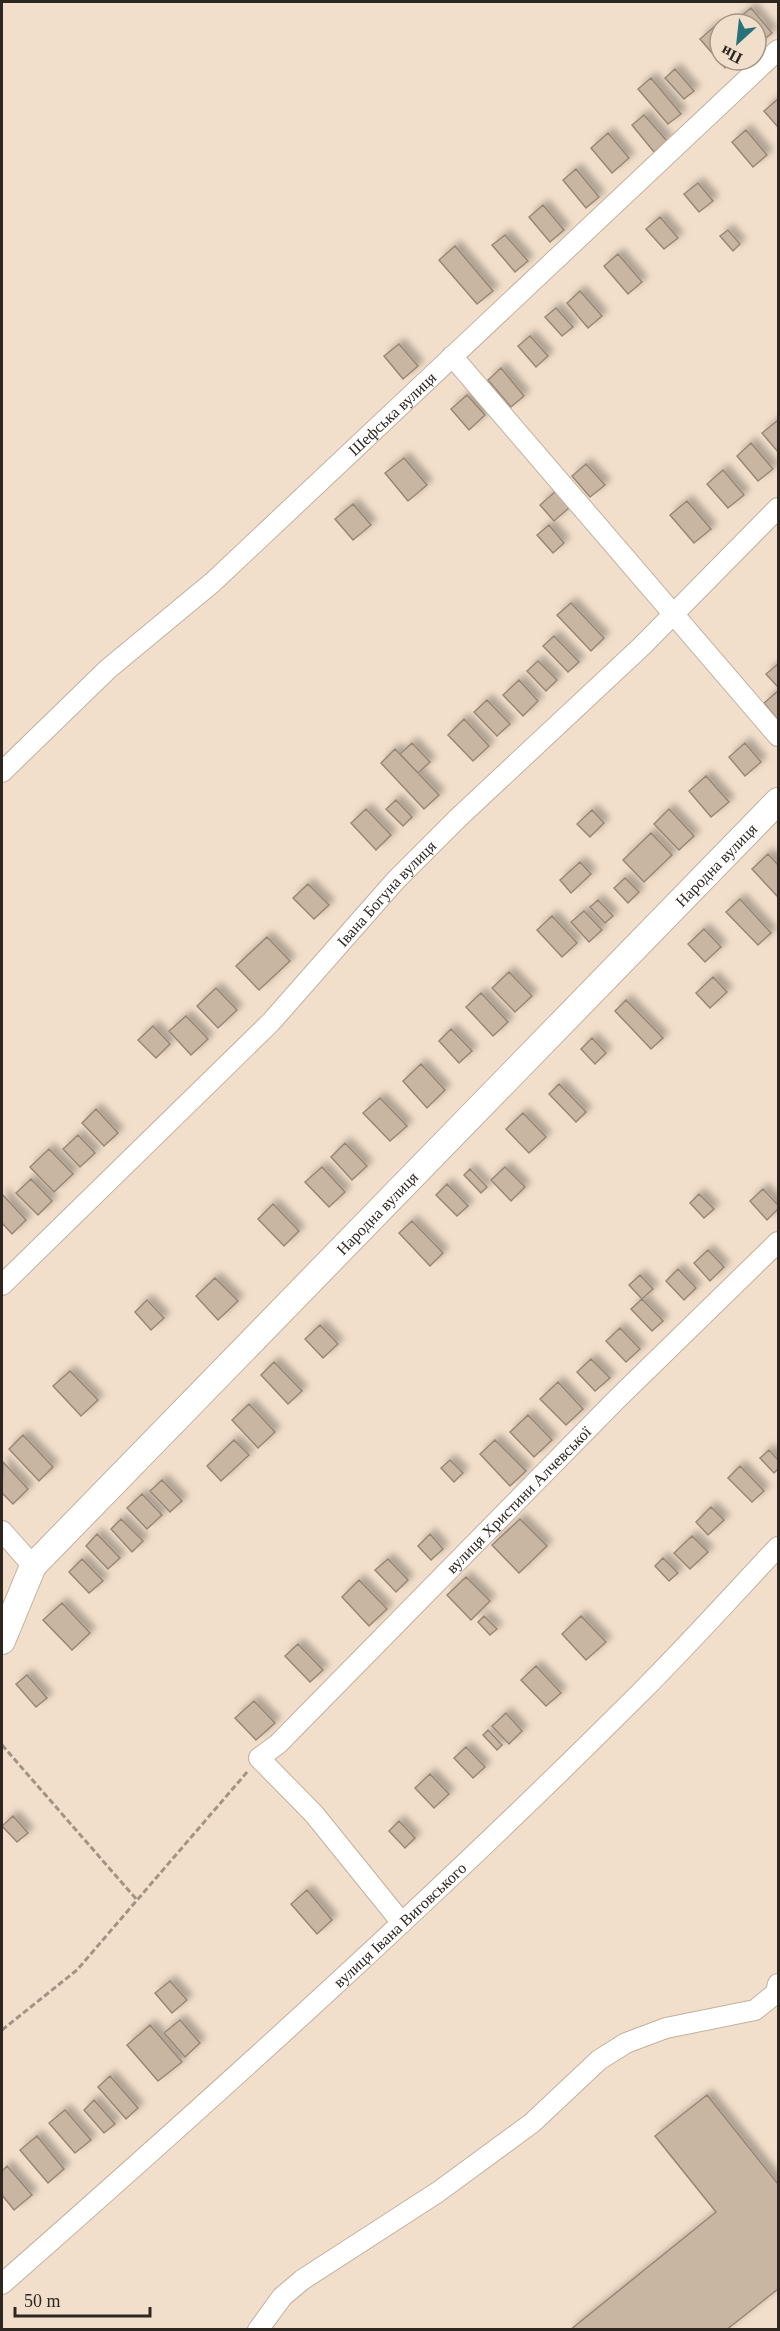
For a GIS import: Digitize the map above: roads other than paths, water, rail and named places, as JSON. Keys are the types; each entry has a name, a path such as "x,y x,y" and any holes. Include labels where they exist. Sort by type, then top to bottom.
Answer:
{"street":[{"name":"Шефська вулиця","path":"2,772 108,669 213,582 778,50"},
{"path":"452,357 778,736"},
{"name":"Івана Богуна вулиця","path":"2,1285 271,1022 396,880 458,818 673,615 778,508"},
{"name":"Народна вулиця","path":"2,1641 33,1566 778,801"},
{"name":"вулиця Христини Алчевської","path":"402,1923 314,1814 259,1758 278,1744 617,1399 778,1242"},
{"path":"2,1532 33,1566"},
{"name":"вулиця Івана Виговського","path":"2,2284 174,2132 402,1923 642,1691 778,1547"},
{"path":"258,2330 282,2297 302,2280 438,2192 504,2144 532,2123 599,2061 626,2043 666,2028 755,2010 776,1993 778,1984"}]}
